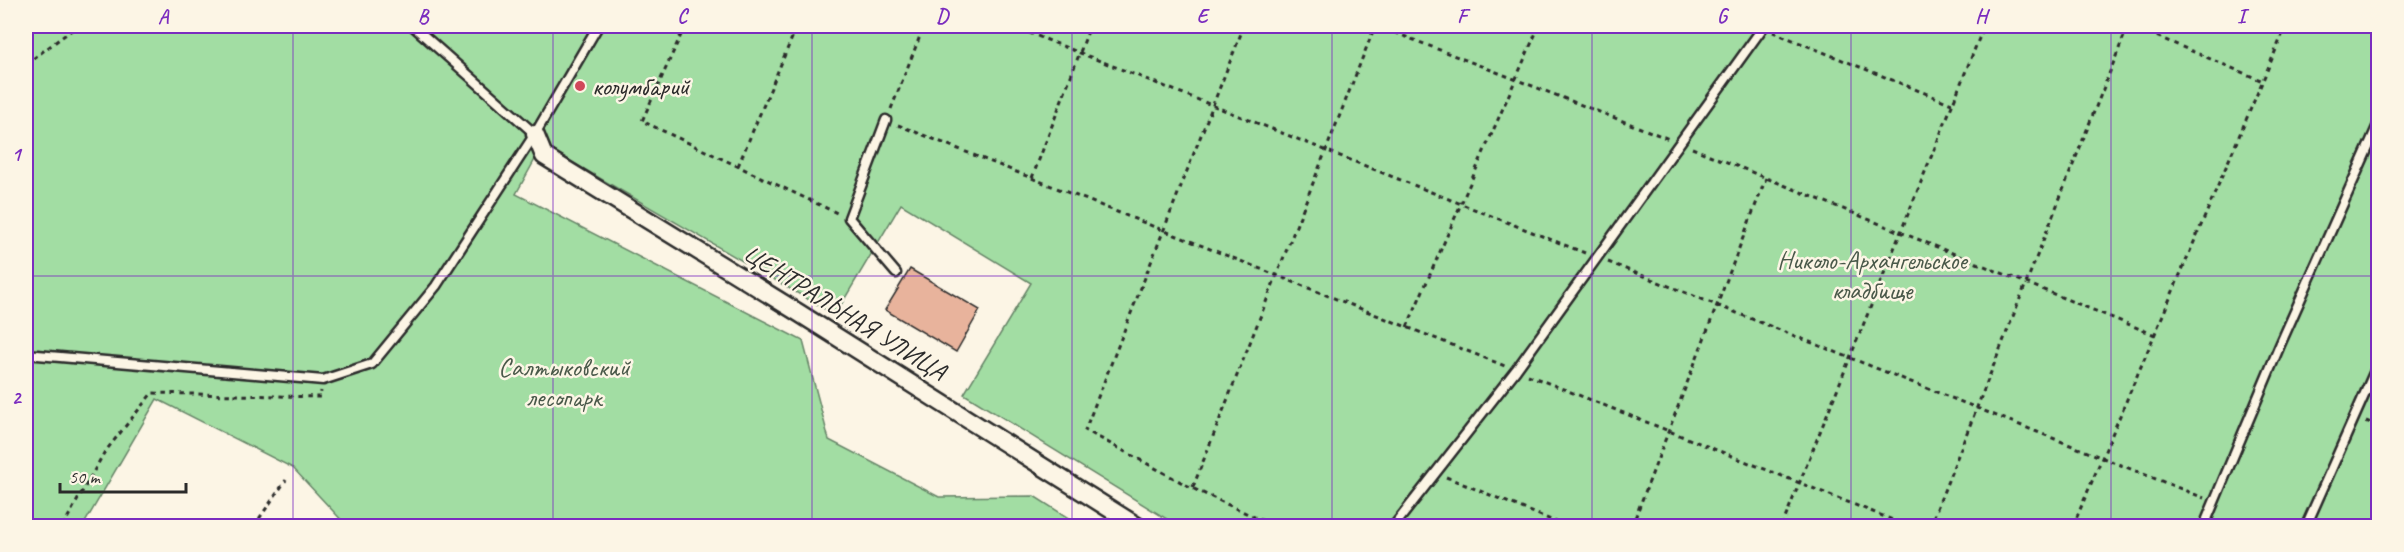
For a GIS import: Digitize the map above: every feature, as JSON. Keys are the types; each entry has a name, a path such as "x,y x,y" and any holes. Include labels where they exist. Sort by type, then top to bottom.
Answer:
{"street":[{"name":"ЦЕНТРАЛЬНАЯ УЛИЦА","path":"535,134 544,156 819,325 1137,526"}],"lane":[{"path":"413,26 535,134"},
{"path":"26,354 323,380 372,364 435,286 535,134 598,26"},
{"path":"1394,526 1516,370 1763,27"},
{"path":"886,120 849,218 896,273"},
{"path":"2204,526 2280,345 2379,125"},
{"path":"2306,526 2379,364"}],"path":[{"path":"26,64 77,26"},
{"path":"685,26 642,121 849,218"},
{"path":"738,166 797,26"},
{"path":"924,26 886,120 1908,526"},
{"path":"1012,26 2214,502"},
{"path":"1032,178 1090,26"},
{"path":"1244,26 1085,430 1192,488 1274,526"},
{"path":"1192,488 1376,26 1678,142 2155,335"},
{"path":"1407,327 1539,26"},
{"path":"1782,526 1984,26"},
{"path":"1930,526 2130,26 2263,81"},
{"path":"2073,526 2286,26"},
{"path":"1763,27 1952,104"},
{"path":"1632,526 1671,432 1766,178"},
{"path":"63,526 104,453 152,393 320,397 323,380"},
{"path":"1436,473 1566,526"},
{"path":"254,526 286,480"}],"green space":[{"name":"Николо-Архангельское кладбище","path":"26,26 2378,26 2378,526 1178,526 964,394 1031,283 901,204 835,315 543,145 516,194 803,341 829,440 939,497 1034,496 1081,526 347,526 293,468 157,399 83,526 26,526"}],"building":[{"path":"910,269 980,310 956,352 885,310"}],"place":[{"name":"колумбарий","path":"580,86"}],"park label":[{"name":"Салтыковский лесопарк","path":"564,382"}]}
